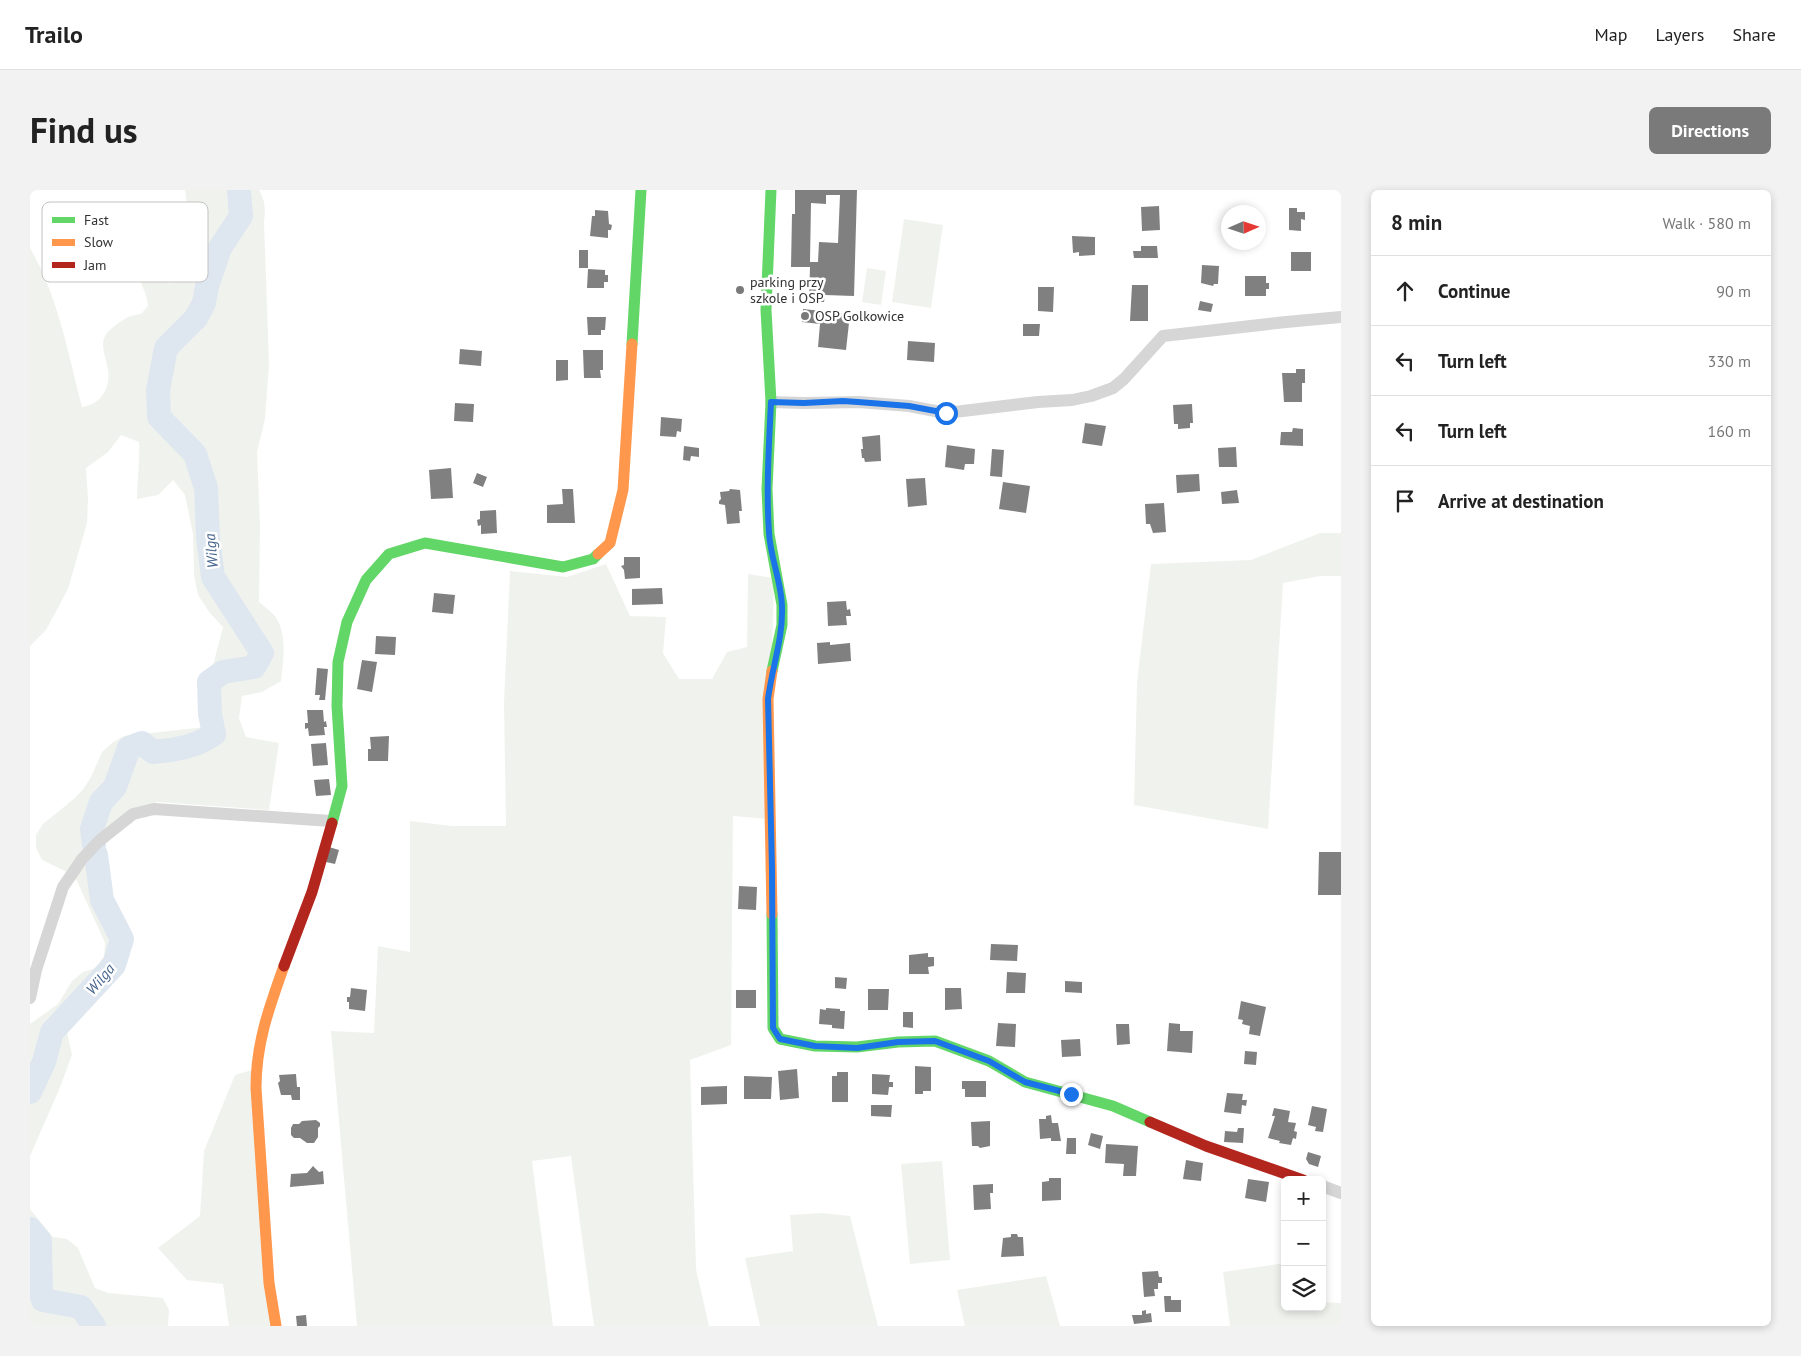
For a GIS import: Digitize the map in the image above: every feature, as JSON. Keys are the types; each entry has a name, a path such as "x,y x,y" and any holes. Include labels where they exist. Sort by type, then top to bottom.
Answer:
{"street":[{"path":"276,1326 269,1283 256,1064 266,1015 312,892 342,786 337,706 338,662 347,622 366,580 389,554 425,544 563,567 593,559 610,543 622,490 640,190"},
{"path":"771,190 766,318 771,402 767,489 769,534 782,605 782,625 771,675 768,699 773,1028 780,1039 815,1046 857,1048 898,1042 935,1041 989,1061 1025,1082 1113,1106 1206,1146 1292,1176"},
{"path":"771,402 843,401 909,406 946,413 1072,400 1113,388 1124,379 1164,336 1341,317"},
{"path":"30,998 36,970 64,887 82,860 99,841 133,814 154,809 332,821"},
{"path":"1326,1187 1341,1193"}],"shaded area":[{"path":"185,190 259,190 265,205 269,363 265,419 257,452 260,525 259,602 274,615 278,622 284,647 281,681 262,692 242,696 239,718 246,737 279,743 269,810 157,802 143,808 127,811 87,845 101,857 109,897 132,941 129,957 119,971 106,981 76,1012 67,1032 72,1055 30,1156 30,1024 58,1004 72,981 83,972 96,968 104,956 105,943 77,881 67,872 42,860 36,848 36,835 43,824 75,798 84,788 102,752 112,743 124,736 205,727 208,684 223,627 209,612 198,595 194,575 193,534 185,495 173,480 158,495 137,499 139,442 121,435 108,452 86,468 87,523 68,589 46,630 30,646 30,248 42,271 42,282 46,282 55,305 82,407 89,405 99,399 104,393 109,377 103,348 105,336 120,322 129,316 141,314 148,306 140,282 208,282 208,202 186,202"},
{"path":"904,219 943,225 931,308 892,302"},
{"path":"867,268 886,271 881,305 862,302"},
{"path":"1320,533 1341,533 1341,576 1320,576 1283,583 1268,829 1134,805 1137,682 1151,564 1251,560"},
{"path":"606,564 630,616 666,617 663,653 679,679 712,679 727,652 747,647 748,574 774,578 768,819 733,816 731,1045 690,1060 696,1269 709,1326 594,1326 571,1156 532,1161 553,1326 357,1326 331,1031 374,1033 378,946 410,952 410,821 452,826 506,826 504,702 510,571 567,577"},
{"path":"252,1070 272,1326 229,1326 223,1284 187,1280 158,1248 200,1216 204,1151 235,1075"},
{"path":"942,1161 950,1260 910,1264 901,1164"},
{"path":"30,1209 53,1237 67,1239 78,1248 95,1288 108,1293 163,1298 169,1310 168,1326 30,1326"},
{"path":"823,1213 850,1216 878,1326 760,1326 745,1258 793,1251 790,1215"},
{"path":"1281,1264 1281,1311 1326,1311 1326,1302 1341,1303 1341,1326 1230,1326 1223,1272"},
{"path":"1046,1276 1060,1326 965,1326 957,1290"}],"building":[{"path":"795,190 857,190 854,296 825,295 824,302 809,301 810,267 791,267 792,214 795,214","holes":["826,195 840,195 838,243 819,242 818,262 810,262 811,203 826,204"]},
{"path":"1159,206 1160,230 1142,231 1141,207"},
{"path":"1289,208 1297,208 1297,212 1305,212 1305,220 1301,219 1301,231 1289,230"},
{"path":"595,210 608,211 609,224 612,225 611,230 608,230 608,238 590,236 592,216 595,216"},
{"path":"1072,236 1095,237 1095,255 1079,256 1079,252 1073,253"},
{"path":"1141,246 1157,246 1158,258 1134,258 1133,251 1141,251"},
{"path":"579,250 588,250 588,268 579,268"},
{"path":"1291,252 1311,252 1311,271 1291,271"},
{"path":"1202,265 1219,266 1218,284 1213,286 1201,283"},
{"path":"588,269 605,270 605,275 608,275 608,282 604,282 604,288 587,288"},
{"path":"1245,276 1266,276 1266,283 1269,283 1269,289 1266,289 1266,296 1245,296"},
{"path":"1132,285 1148,285 1148,321 1130,321"},
{"path":"1038,287 1054,287 1053,312 1038,311"},
{"path":"1200,301 1213,304 1211,312 1198,310"},
{"path":"803,309 850,314 846,350 818,347 820,324 802,322"},
{"path":"587,317 606,317 605,330 601,330 601,335 588,335"},
{"path":"1023,324 1040,324 1039,336 1023,336"},
{"path":"908,341 935,343 934,362 907,360"},
{"path":"460,349 482,351 481,366 459,364"},
{"path":"583,350 603,350 603,370 600,370 601,378 584,378"},
{"path":"556,360 568,360 568,380 556,381"},
{"path":"1296,369 1305,369 1305,383 1302,383 1302,402 1284,402 1282,373 1296,373"},
{"path":"455,403 474,404 473,422 454,421"},
{"path":"1192,404 1193,423 1190,423 1190,428 1178,429 1178,424 1174,424 1173,405"},
{"path":"661,417 682,419 681,432 677,431 676,437 660,436"},
{"path":"1085,423 1106,426 1102,446 1082,443"},
{"path":"1293,428 1303,429 1303,446 1280,445 1281,432 1292,432"},
{"path":"880,435 881,461 865,462 864,458 862,458 862,437"},
{"path":"947,445 975,449 974,464 965,464 964,470 945,467"},
{"path":"684,446 699,448 699,457 691,456 690,461 683,460"},
{"path":"1236,447 1237,467 1219,467 1218,448"},
{"path":"992,449 1004,450 1002,477 990,476"},
{"path":"451,468 453,498 431,499 429,470"},
{"path":"477,473 487,477 483,487 473,483"},
{"path":"1199,474 1200,491 1177,493 1176,475"},
{"path":"925,478 927,505 908,507 906,479"},
{"path":"1003,482 1030,486 1026,513 999,509"},
{"path":"562,489 573,489 575,523 547,523 547,505 563,504"},
{"path":"730,489 740,490 742,511 739,511 740,523 727,524 725,505 719,504 721,499 720,492 729,491"},
{"path":"1237,490 1239,503 1222,504 1221,492"},
{"path":"1164,503 1166,532 1153,533 1150,524 1146,524 1145,504"},
{"path":"496,510 497,533 481,534 481,525 478,526 477,520 480,519 480,511"},
{"path":"624,557 640,557 640,578 625,579 624,570 621,566 624,565"},
{"path":"662,588 663,604 632,605 632,589"},
{"path":"434,593 455,595 453,614 432,612"},
{"path":"846,601 847,610 850,609 851,616 846,616 847,625 828,626 827,602"},
{"path":"376,636 396,637 395,655 375,654"},
{"path":"830,642 830,645 850,643 851,661 818,664 817,643"},
{"path":"362,660 377,662 372,692 357,689"},
{"path":"317,668 328,669 325,700 319,700 320,695 315,695"},
{"path":"307,710 323,710 324,722 326,721 327,727 324,727 325,735 309,736 308,728 305,729 305,723 308,723"},
{"path":"389,736 388,761 368,761 368,749 371,749 370,737"},
{"path":"326,743 328,765 313,766 311,744"},
{"path":"329,779 331,795 316,796 314,780"},
{"path":"329,847 339,850 335,864 326,862"},
{"path":"1319,852 1341,852 1341,895 1318,895"},
{"path":"739,886 757,887 756,910 738,909"},
{"path":"991,944 1018,945 1017,961 990,960"},
{"path":"928,953 928,957 934,957 934,966 928,967 929,974 909,974 909,955"},
{"path":"1007,972 1026,973 1025,993 1006,993"},
{"path":"835,977 847,978 846,989 835,988"},
{"path":"1065,981 1082,982 1082,993 1065,992"},
{"path":"351,988 367,990 365,1011 349,1009 347,997 350,997"},
{"path":"945,988 961,988 962,1009 945,1010"},
{"path":"868,989 889,989 888,1010 868,1010"},
{"path":"736,990 756,990 756,1008 736,1008"},
{"path":"1241,1001 1266,1007 1260,1036 1249,1034 1250,1026 1242,1024 1243,1020 1238,1019"},
{"path":"826,1008 845,1011 844,1029 832,1028 832,1025 819,1024 820,1009 826,1010"},
{"path":"903,1012 913,1012 913,1028 903,1027"},
{"path":"998,1023 1016,1024 1015,1047 996,1046"},
{"path":"1169,1023 1180,1024 1180,1031 1193,1031 1192,1053 1167,1051"},
{"path":"1116,1024 1129,1024 1130,1044 1117,1045"},
{"path":"1080,1039 1081,1056 1062,1057 1061,1040"},
{"path":"1245,1051 1257,1052 1256,1065 1244,1064"},
{"path":"915,1066 931,1067 931,1091 915,1094"},
{"path":"797,1069 799,1098 780,1100 778,1071"},
{"path":"837,1072 848,1072 848,1102 832,1102 832,1076 837,1076"},
{"path":"296,1074 297,1087 300,1087 300,1100 292,1100 291,1095 281,1095 278,1083 280,1081 279,1075"},
{"path":"872,1074 890,1075 889,1082 893,1082 893,1087 889,1087 888,1095 872,1094"},
{"path":"744,1076 772,1077 771,1099 744,1099"},
{"path":"962,1081 986,1081 986,1097 965,1097"},
{"path":"727,1086 727,1104 701,1105 701,1087"},
{"path":"1227,1093 1243,1094 1242,1100 1247,1100 1246,1106 1242,1105 1241,1114 1224,1112"},
{"path":"871,1105 892,1105 891,1117 871,1116"},
{"path":"1312,1106 1327,1109 1323,1132 1315,1131 1316,1127 1308,1125"},
{"path":"1274,1108 1290,1111 1288,1122 1296,1123 1294,1131 1297,1132 1296,1139 1293,1138 1291,1145 1279,1143 1280,1141 1268,1138 1275,1116 1272,1116"},
{"path":"1051,1115 1052,1123 1058,1123 1061,1141 1051,1141 1051,1138 1040,1139 1039,1119 1046,1119 1046,1116"},
{"path":"316,1120 320,1123 320,1126 318,1128 318,1137 314,1143 307,1143 291,1135 293,1124"},
{"path":"990,1121 990,1146 980,1148 972,1146 971,1122"},
{"path":"1238,1128 1244,1128 1243,1143 1224,1142 1225,1131 1237,1132"},
{"path":"1091,1133 1103,1136 1100,1149 1088,1145"},
{"path":"1067,1138 1076,1138 1076,1154 1066,1154"},
{"path":"1106,1144 1138,1146 1136,1176 1123,1176 1124,1164 1105,1163"},
{"path":"1308,1152 1321,1156 1318,1167 1309,1164 1306,1159"},
{"path":"1186,1160 1203,1163 1201,1181 1183,1179"},
{"path":"313,1166 319,1172 323,1171 324,1184 290,1187 291,1174 307,1173"},
{"path":"1049,1178 1061,1178 1061,1200 1042,1201 1042,1182 1049,1181"},
{"path":"1248,1179 1269,1182 1266,1202 1245,1198"},
{"path":"993,1184 993,1193 990,1193 991,1209 974,1210 973,1185"},
{"path":"1011,1234 1023,1237 1024,1256 1001,1257 1003,1238 1011,1237"},
{"path":"1158,1271 1159,1277 1162,1277 1162,1283 1158,1283 1158,1289 1154,1289 1155,1296 1144,1297 1142,1272"},
{"path":"1164,1296 1171,1296 1171,1300 1181,1300 1181,1312 1165,1312"},
{"path":"1146,1310 1146,1314 1151,1313 1152,1322 1134,1324 1132,1315 1142,1315 1142,1311"},
{"path":"306,1315 307,1326 297,1326 296,1316"}],"waterway":[{"name":"Wilga","path":"94,844 92,829 101,802 115,787 129,748 142,743 153,752 169,750 193,745 214,734 210,714 209,682 223,672 254,667 262,653 213,577 208,537 206,488 195,454 159,417 158,390 166,348 196,318 204,303 207,286 220,248 241,216 239,190"},
{"name":"Wilga","path":"30,1092 44,1062 52,1032 114,965 122,939 102,900 96,855"},
{"name":"Wilga","path":"30,1229 40,1241 41,1294 43,1300 81,1307 94,1326"}],"traffic: fast":[{"path":"632,344 641,190"},
{"path":"771,190 766,310 771,402 767,489 769,534 782,605 782,625 772,671"},
{"path":"332,823 342,786 337,706 338,662 347,622 366,580 389,554 425,543 563,567 593,559 598,554"},
{"path":"772,914 773,1028 780,1039 815,1046 857,1047 898,1042 935,1041 989,1061 1025,1082 1113,1106 1150,1122"}],"traffic: slow":[{"path":"598,554 610,543 623,490 632,344"},
{"path":"772,671 768,699 772,914"},
{"path":"276,1326 269,1283 256,1088 261,1041 284,966"}],"traffic: jam":[{"path":"284,966 312,892 332,823"},
{"path":"1150,1122 1206,1146 1292,1176"}],"place":[{"name":"parking przy szkole i OSP","path":"740,290"},
{"name":"OSP Golkowice","path":"805,316"}],"route":[{"path":"946,413 909,406 843,401 771,402 767,489 769,534 782,605 782,625 771,675 768,699 770,728 773,1028 780,1039 815,1046 857,1048 898,1042 935,1041 989,1061 1025,1082 1071,1094"}]}
